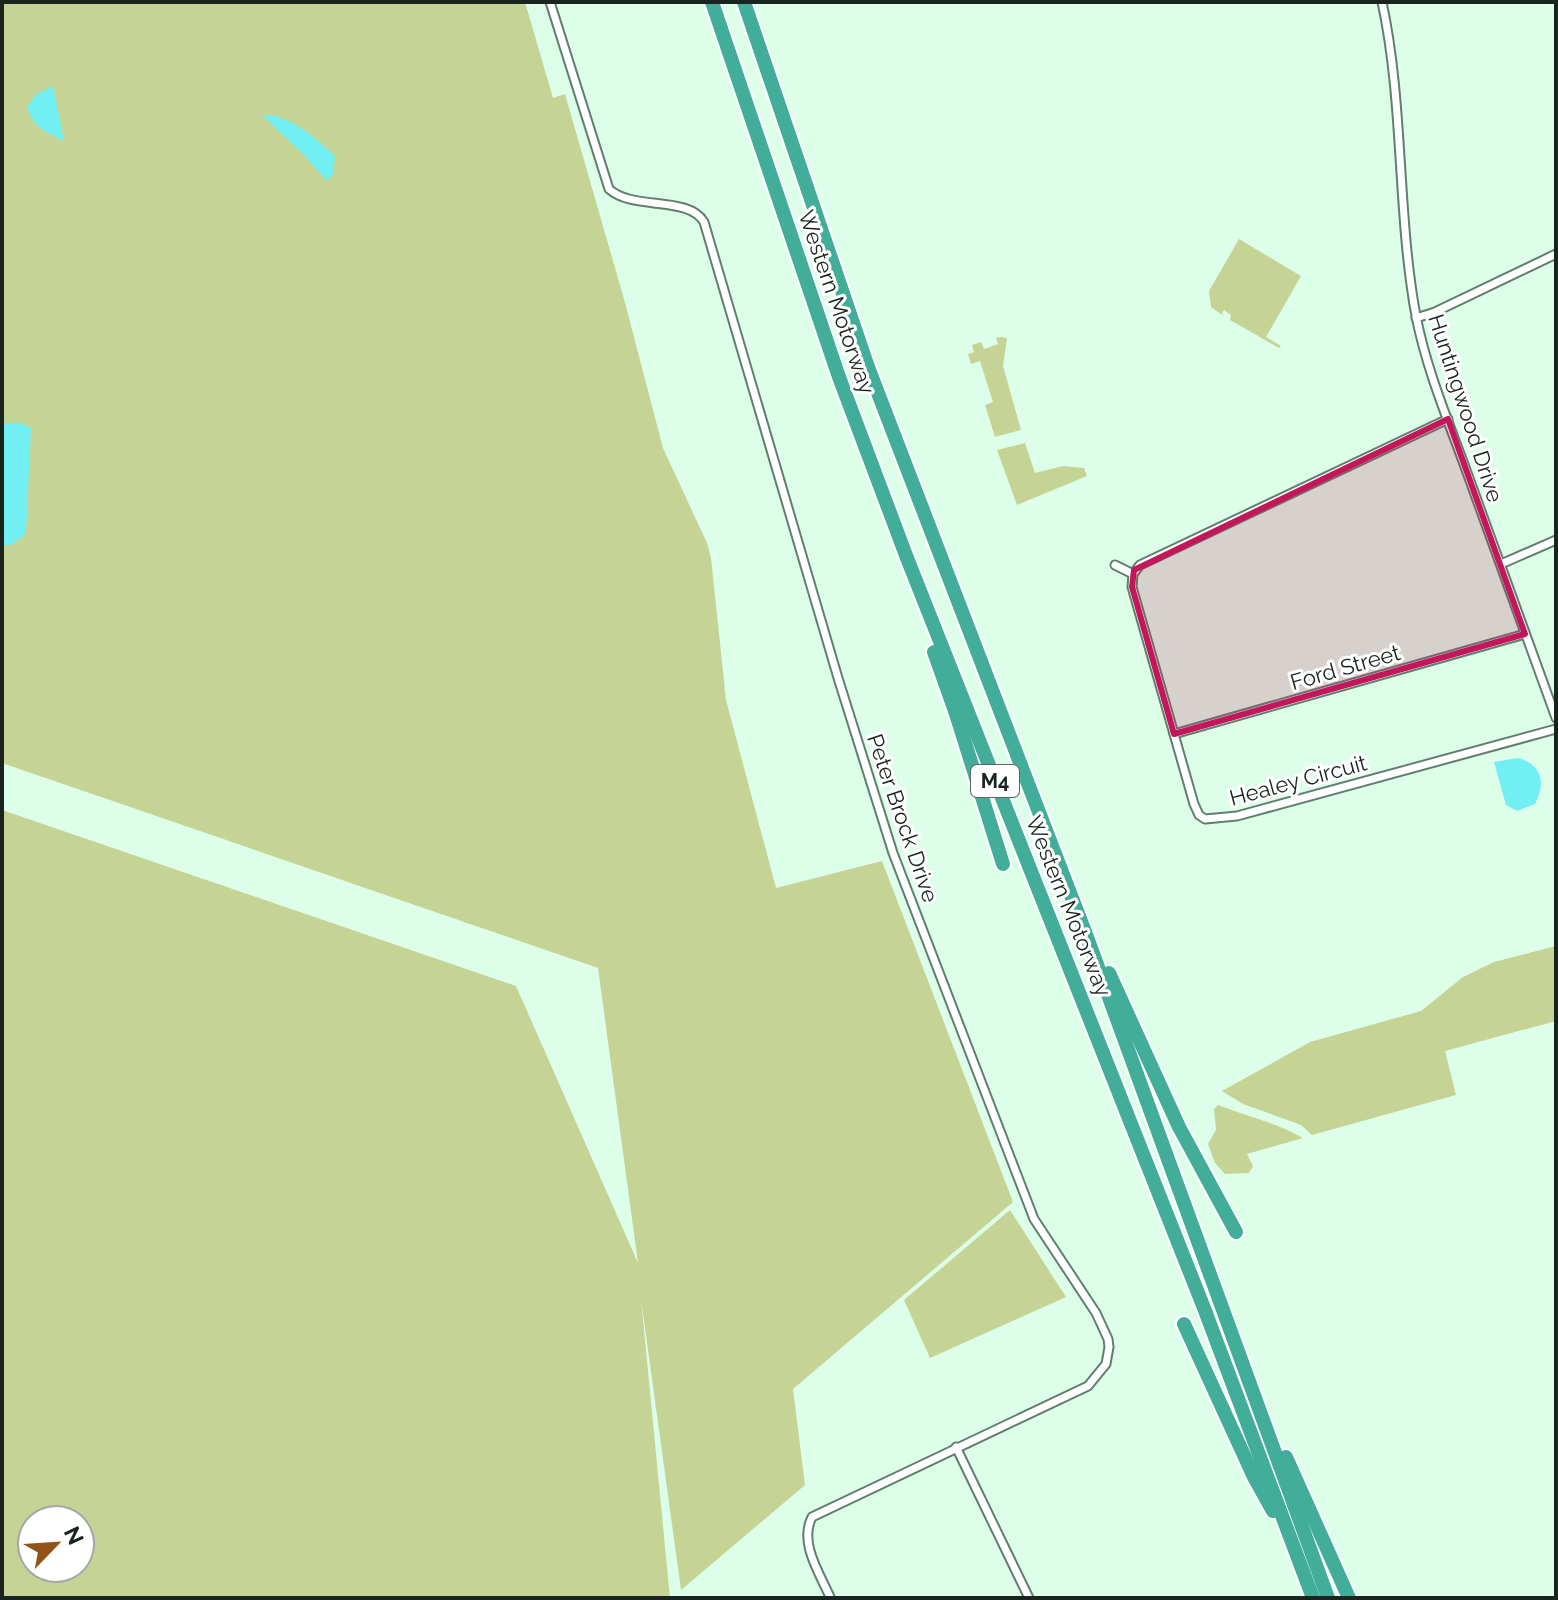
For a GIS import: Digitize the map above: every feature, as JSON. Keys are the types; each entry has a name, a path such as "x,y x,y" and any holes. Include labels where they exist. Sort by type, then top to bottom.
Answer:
{"highway":[{"name":"Western Motorway","path":"712,2 818,317 907,558 1194,1283 1313,1598"},
{"name":"Western Motorway","path":"744,2 868,367 1087,937 1328,1598"},
{"path":"907,558 927,633 1003,864"},
{"path":"1087,937 1096,941 1179,1127 1236,1232"},
{"path":"1184,1324 1254,1477 1296,1553"},
{"path":"1243,1366 1270,1417 1349,1598"}],"street":[{"name":"Peter Brock Drive","path":"550,2 609,189 633,201 694,211 704,222 896,861 1034,1219 1096,1313 1108,1339 1106,1364 1088,1386 956,1447"},
{"name":"Huntingwood Drive","path":"1382,2 1416,318 1448,419 1556,718"},
{"path":"1416,318 1435,312 1556,254"},
{"path":"1115,565 1133,574 1140,565 1448,419"},
{"path":"1501,564 1556,540"},
{"name":"Healey Circuit","path":"1133,574 1132,587 1199,815 1213,820 1556,729"},
{"name":"Ford Street","path":"1174,734 1525,634"},
{"path":"830,1597 807,1545 806,1531 812,1517 956,1447 1029,1598"}],"highlighted area":[{"path":"1448,419 1525,634 1174,734 1132,587 1134,570"}],"green space":[{"path":"2,2 525,2 553,98 565,94 663,448 707,543 726,700 776,888 882,861 1013,1202 793,1389 805,1485 681,1590 641,1299 670,1598 2,1598 2,810 516,986 638,1263 598,968 2,763"},
{"path":"1239,239 1301,276 1266,337 1281,346 1279,348 1230,320 1231,315 1224,310 1222,314 1225,317 1211,307 1209,291"},
{"path":"996,338 1007,338 1003,366 1021,430 995,437 985,405 993,402 980,361 971,364 968,354 974,352 972,345 981,342 984,349 998,344"},
{"path":"1025,443 1035,473 1063,466 1084,468 1087,476 1017,505 997,450"},
{"path":"1556,946 1556,1021 1445,1051 1456,1095 1312,1135 1301,1125 1243,1104 1222,1091 1310,1042 1421,1011 1463,977 1494,962"},
{"path":"1218,1105 1303,1138 1247,1154 1253,1166 1249,1173 1225,1174 1215,1163 1208,1144 1216,1130 1214,1109"},
{"path":"1010,1210 1066,1297 930,1358 904,1300"}],"water":[{"path":"53,86 64,141 37,125 27,107 35,95"},
{"path":"262,115 293,123 335,156 333,174 327,181 302,153"},
{"path":"2,423 21,423 31,428 26,534 11,545 2,545"},
{"path":"1518,758 1537,770 1541,782 1535,804 1517,811 1506,805 1494,762"}]}
